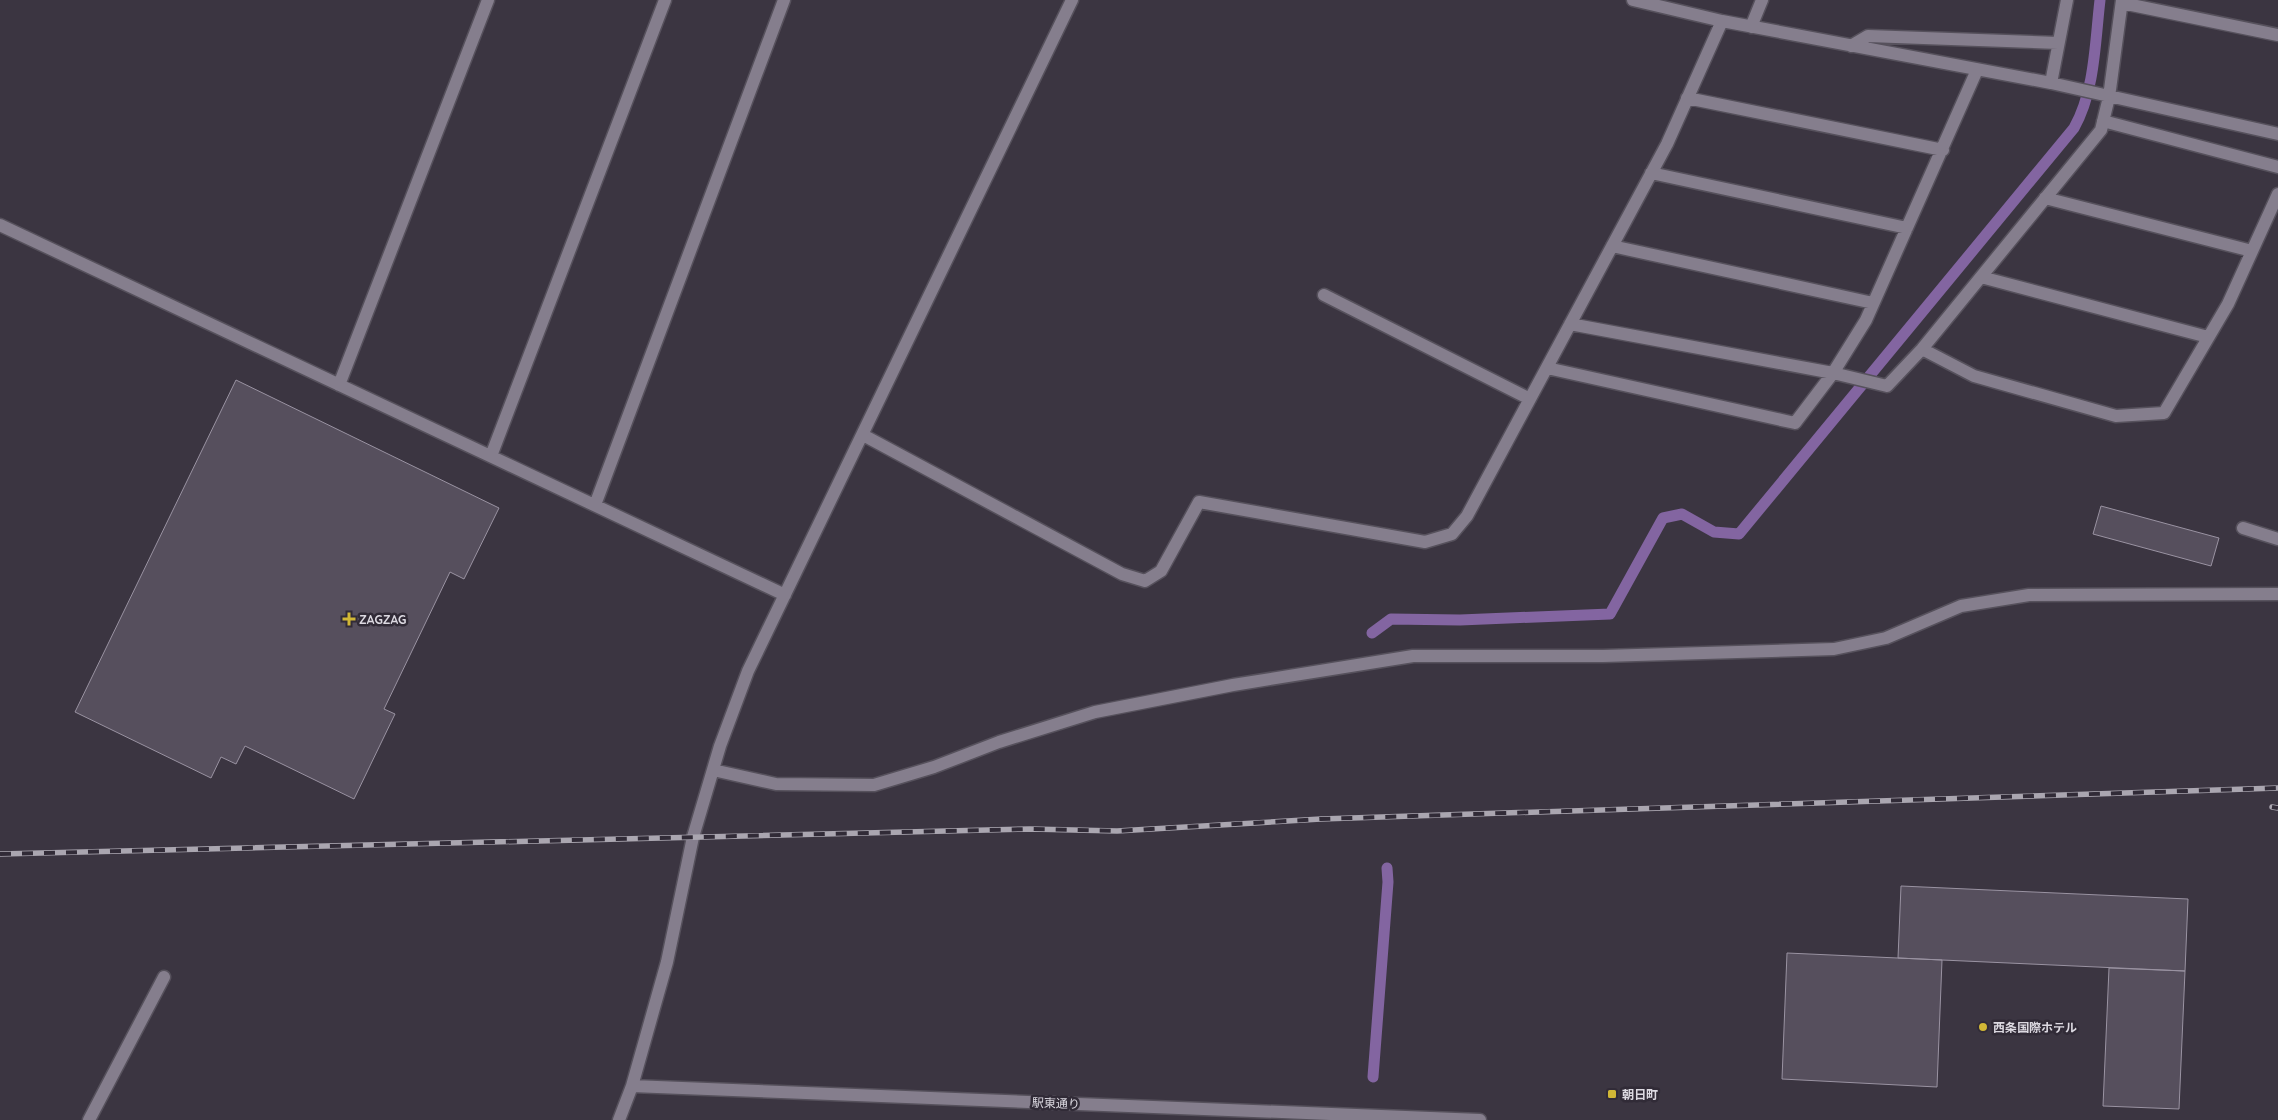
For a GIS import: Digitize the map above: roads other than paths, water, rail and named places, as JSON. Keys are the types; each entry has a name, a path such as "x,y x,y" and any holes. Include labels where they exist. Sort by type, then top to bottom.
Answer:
{"street":[{"path":"339,385 488,0"},
{"path":"491,456 665,0"},
{"path":"595,505 784,0"},
{"path":"619,1120 632,1086 667,962 693,837 713,770 748,671 1072,0"},
{"path":"1633,0 1722,22 2051,83 2278,134"},
{"path":"1751,27 1762,0"},
{"path":"2051,83 2066,0"},
{"path":"1570,324 1836,374 1887,386 1922,349 2101,130 2105,96 2122,2 2278,35"},
{"path":"863,435 1122,574 1145,581 1161,571 1199,502 1425,542 1452,534 1467,516 1667,144 1722,22"},
{"path":"1851,46 1868,36 2058,43"},
{"path":"1547,368 1795,423 1836,374 1866,320 1976,70"},
{"path":"1687,98 1942,150"},
{"path":"2103,121 2278,167"},
{"path":"1651,173 1907,228"},
{"path":"1922,349 1974,376 2116,416 2164,413 2228,304 2278,194"},
{"path":"2045,198 2252,251"},
{"path":"0,225 785,595"},
{"path":"1612,246 1873,303"},
{"path":"1981,277 2208,337"},
{"path":"1324,295 1530,399"},
{"path":"2243,528 2278,539"},
{"path":"713,770 776,784 874,785 934,767 999,742 1096,712 1233,685 1413,656 1603,656 1834,650 1886,638 1960,606 2029,595 2278,594"},
{"path":"89,1120 164,977"},
{"name":"駅東通り","path":"632,1086 1480,1120"},
{"path":"1152,1120 1157,1107"}],"waterway":[{"path":"1372,633 1391,619 1460,620 1610,614 1663,518 1682,514 1714,532 1739,534 2074,128 2081,114 2090,82 2100,0"},
{"path":"1373,1077 1388,882 1387,868"}],"railway":[{"path":"0,854 1030,829 1117,831 1321,819 2278,788"},
{"path":"2272,807 2278,808"}],"place":[{"name":"ZAGZAG","path":"349,619"},
{"name":"西条国際ホテル","path":"1983,1027"},
{"name":"朝日町","path":"1612,1094"}]}
